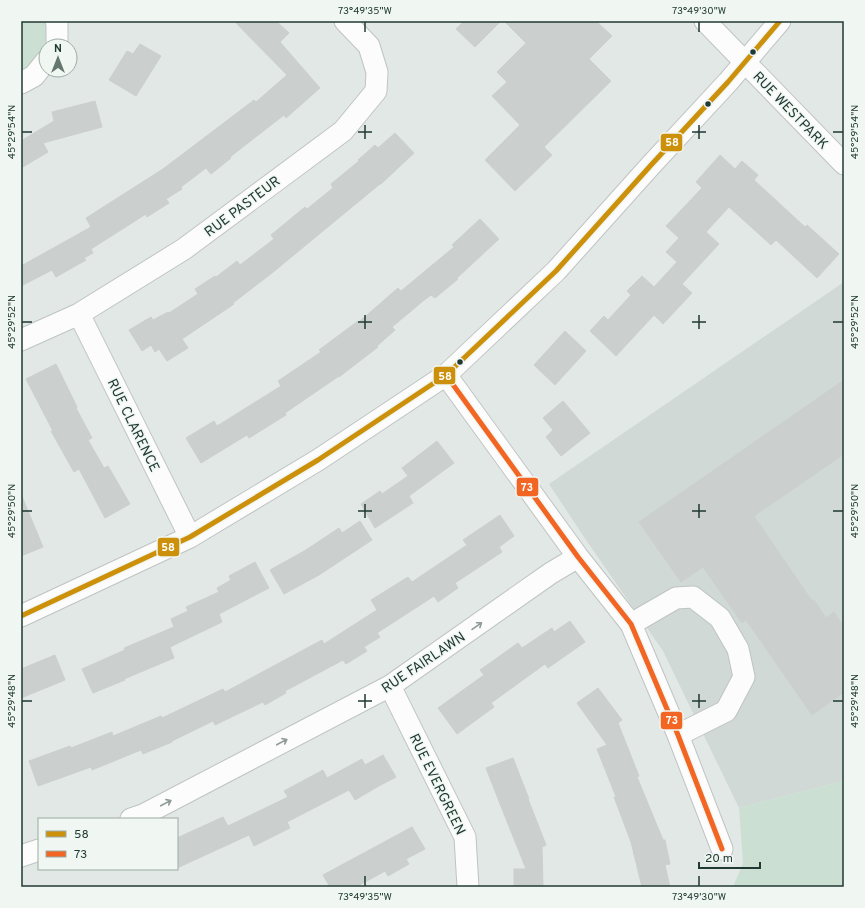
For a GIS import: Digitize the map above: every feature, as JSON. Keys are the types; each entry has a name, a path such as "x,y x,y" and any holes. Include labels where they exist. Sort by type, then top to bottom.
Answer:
{"street":[{"path":"56,21 57,38"},
{"name":"RUE PASTEUR","path":"21,340 79,314 184,249 343,131 376,91 377,72 369,46 345,21"},
{"name":"RUE WESTPARK","path":"705,21 844,164"},
{"path":"21,616 190,537 318,460 446,376 556,271 745,63 780,21"},
{"path":"21,82 34,76 38,71"},
{"name":"RUE CLARENCE","path":"79,314 190,537"},
{"path":"446,376 578,557 631,624 678,735 722,849"},
{"name":"RUE FAIRLAWN","path":"134,818 143,815 390,686 551,573 578,557"},
{"path":"631,624 676,598 693,598 720,618 738,649 744,677 726,710 678,735"},
{"name":"RUE EVERGREEN","path":"390,686 465,837 468,887"},
{"path":"21,856 38,850"}],"shaded area":[{"path":"844,282 844,781 739,808 663,651 549,484"}],"green space":[{"path":"21,21 46,21 48,30 46,38 38,38 38,56 25,70 21,72"},
{"path":"844,781 844,887 733,887 743,863 739,808"}],"building":[{"path":"234,21 276,21 289,33 280,42 320,88 286,118 284,115 230,157 231,158 211,174 206,168 181,187 182,189 166,199 169,203 147,217 146,214 91,249 93,253 84,258 86,260 56,277 52,270 21,286 21,266 91,227 86,218 163,169 254,100 256,102 287,75"},
{"path":"464,21 501,21 475,47 456,29"},
{"path":"504,21 596,21 612,36 589,59 611,81 544,147 552,155 515,191 485,160 520,125 492,96 507,82 497,72 526,43"},
{"path":"140,44 161,56 136,96 109,80 127,51 133,54"},
{"path":"95,101 102,127 43,143 48,152 21,168 21,141 54,121 52,112"},
{"path":"395,133 414,153 381,184 233,303 234,304 182,339 188,348 167,361 159,349 155,352 151,345 142,351 129,330 151,317 153,320 168,312 169,313 198,294 195,289 215,276 216,277 237,261 240,265 274,239 271,235 305,207 307,209 333,188 331,184 359,161 358,160 375,145 378,148"},
{"path":"720,155 735,169 742,161 758,175 754,180 805,227 807,225 839,254 817,278 776,240 771,245 729,207 706,232 719,244 682,284 692,293 663,324 654,315 616,356 590,331 604,316 608,320 631,295 627,291 642,276 654,287 677,262 666,252 679,238 666,226 702,188 696,182"},
{"path":"480,219 499,239 457,278 458,279 435,298 431,295 423,301 392,327 395,330 377,346 378,347 339,377 285,413 286,415 249,438 247,435 201,463 186,438 214,421 217,426 281,386 278,381 321,352 319,350 358,321 359,322 398,288 401,291 454,247 452,245"},
{"path":"565,331 586,351 555,385 534,365"},
{"path":"56,364 77,407 76,408 92,438 88,440 104,468 108,466 130,504 105,518 79,469 74,472 51,431 53,431 26,379"},
{"path":"844,380 844,454 754,516 812,601 814,600 826,618 834,612 844,627 844,692 812,715 746,620 742,623 703,567 681,582 639,522"},
{"path":"563,401 590,433 561,456 546,437 553,430 543,418"},
{"path":"437,441 454,463 409,496 413,503 375,528 361,504 380,491 382,494 408,476 402,468"},
{"path":"21,494 43,547 21,556"},
{"path":"500,515 514,536 499,547 502,552 455,583 458,588 438,602 434,596 377,633 380,637 364,647 367,651 346,664 343,660 285,691 286,693 265,705 263,702 215,725 213,721 172,742 143,754 141,750 92,770 91,767 38,786 29,761 70,746 71,748 112,732 113,736 161,716 162,718 223,689 225,692 322,640 324,644 377,610 371,600 408,577 412,582 467,545 463,540"},
{"path":"360,521 372,540 319,575 284,594 270,570 306,550 339,528 342,533"},
{"path":"255,562 269,588 219,614 222,622 170,647 174,658 93,693 82,669 125,650 124,648 174,627 171,619 188,611 186,607 219,592 217,588 231,580 229,576"},
{"path":"570,621 585,642 548,668 545,664 491,703 494,707 457,734 438,708 484,675 480,670 518,643 522,648 552,628 554,632"},
{"path":"55,655 65,680 21,698 21,669"},
{"path":"598,688 622,720 618,723 639,776 637,777 663,840 665,840 670,864 665,865 670,887 642,887 631,842 614,797 616,797 597,749 607,745 577,703"},
{"path":"383,755 396,777 355,800 349,790 287,822 290,828 254,846 249,835 178,868 178,838 223,817 228,826 288,797 284,791 323,770 327,778 362,759 365,765"},
{"path":"513,758 546,845 542,847 543,887 514,887 514,869 526,869 486,768"},
{"path":"412,827 425,849 406,859 409,864 388,876 385,871 356,887 330,887 323,875"}],"transit line":[{"name":"58","path":"21,616 190,537 318,460 446,375 556,271 728,82 780,21"},
{"name":"73","path":"446,375 578,557 631,624 678,735 722,849"}]}
